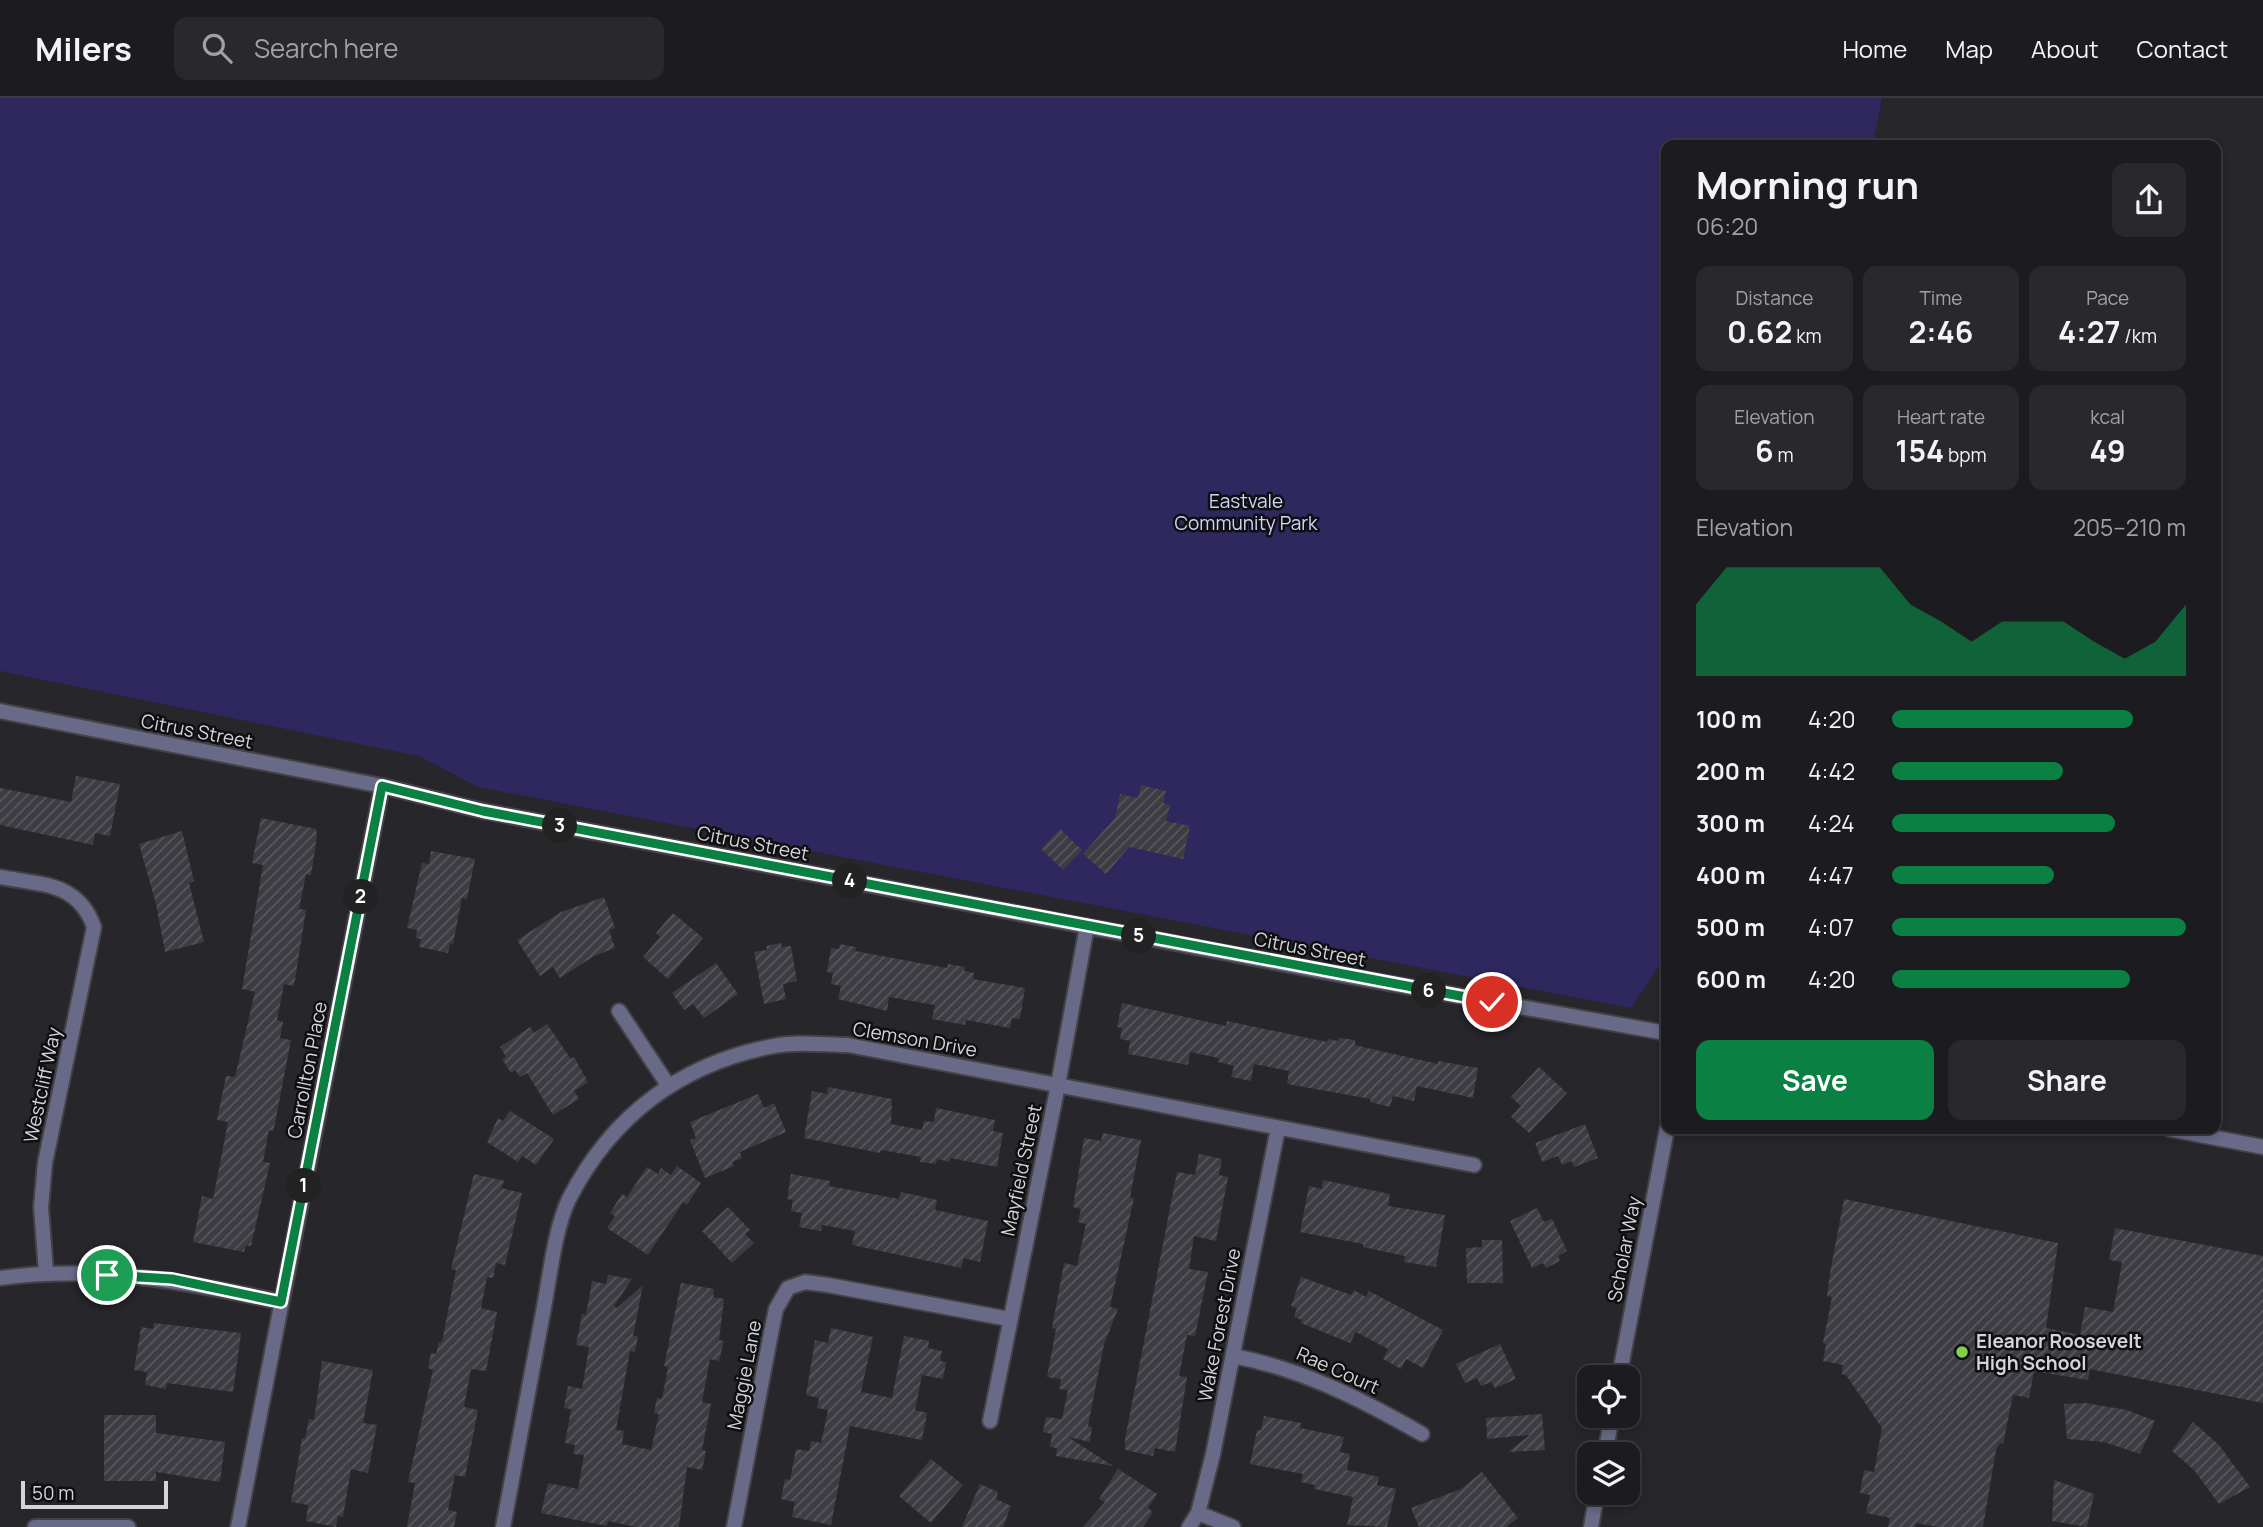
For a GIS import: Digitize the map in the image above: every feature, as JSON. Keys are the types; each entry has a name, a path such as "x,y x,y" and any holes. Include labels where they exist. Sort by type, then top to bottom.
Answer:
{"street":[{"name":"Citrus Street","path":"0,711 382,786 483,811 1661,1032"},
{"name":"Carrollton Place","path":"238,1527 382,786"},
{"name":"Westcliff Way","path":"0,877 73,894 87,908 94,926 45,1163 41,1207 46,1272"},
{"name":"Mayfield Street","path":"990,1421 1058,1085 1087,926"},
{"path":"619,1011 668,1085"},
{"name":"Clemson Drive","path":"503,1527 553,1261 568,1201 597,1155 629,1115 668,1085 713,1063 775,1045 848,1045 1474,1165"},
{"name":"Wake Forest Drive","path":"1189,1527 1198,1513 1233,1356 1278,1128"},
{"name":"Scholar Way","path":"1621,1365 1666,1134"},
{"path":"2195,1134 2263,1147"},
{"path":"0,1278 46,1272 172,1279 281,1302"},
{"name":"Maggie Lane","path":"734,1527 776,1309 788,1288 805,1282 828,1285 1009,1319"},
{"name":"Rae Court","path":"1233,1356 1278,1365 1324,1383 1422,1434"},
{"path":"1591,1527 1595,1505"},
{"path":"1198,1513 1233,1527"},
{"path":"35,1527 128,1527"}],"green space":[{"name":"Eastvale Community Park","path":"0,98 1882,98 1874,140 1661,140 1661,963 1631,1008 478,787 419,756 0,671"}],"building":[{"path":"76,776 120,784 110,836 95,833 93,845 0,825 0,788 71,802"},
{"path":"1141,785 1166,791 1163,803 1170,805 1166,821 1190,826 1183,859 1129,847 1106,874 1083,854 1115,818 1120,794 1138,798"},
{"path":"261,818 316,829 317,836 311,875 306,874 299,909 306,910 294,986 284,984 277,1020 283,1022 280,1038 291,1040 275,1123 273,1131 269,1130 263,1162 270,1163 251,1246 246,1245 244,1252 193,1242 202,1196 213,1199 228,1122 217,1120 226,1076 235,1077 255,992 242,989 263,865 252,863"},
{"path":"1060,829 1082,850 1063,870 1041,849"},
{"path":"182,831 194,881 189,883 204,942 165,952 156,904 139,844"},
{"path":"431,851 475,859 467,899 462,898 453,944 450,943 448,953 419,947 421,939 416,938 417,930 407,928 422,863 429,864"},
{"path":"604,897 615,928 609,930 615,948 594,956 560,978 553,967 540,976 517,940 561,912"},
{"path":"673,913 703,938 668,979 643,957 660,937 656,933"},
{"path":"781,943 782,947 791,946 797,981 783,984 786,999 764,1004 754,952 767,950 766,946"},
{"path":"840,944 856,947 855,951 947,968 948,964 965,967 964,971 974,973 973,979 1025,988 1020,1019 1012,1018 1010,1028 966,1020 965,1025 932,1019 935,1005 889,997 887,1011 838,999 841,986 831,984 833,973 827,972 831,948 839,949"},
{"path":"716,963 738,994 704,1018 693,1004 684,1010 672,993"},
{"path":"1122,1003 1226,1026 1227,1021 1327,1042 1328,1039 1338,1041 1339,1038 1355,1040 1355,1045 1367,1048 1438,1064 1438,1061 1478,1068 1473,1098 1417,1086 1414,1101 1393,1096 1390,1107 1370,1102 1371,1099 1287,1084 1289,1071 1254,1064 1251,1081 1231,1077 1234,1066 1218,1062 1219,1058 1190,1052 1188,1065 1128,1054 1130,1041 1120,1039 1122,1028 1117,1027"},
{"path":"547,1024 571,1059 574,1057 588,1082 574,1091 579,1099 553,1115 527,1073 520,1077 515,1070 511,1073 502,1059 506,1057 500,1047 530,1027 534,1033"},
{"path":"1539,1067 1567,1093 1529,1133 1511,1117 1521,1106 1511,1097"},
{"path":"828,1087 892,1099 891,1124 922,1130 924,1121 934,1122 936,1108 995,1120 993,1131 1003,1133 997,1167 950,1158 950,1162 937,1159 936,1164 920,1162 921,1157 881,1150 880,1153 804,1138 812,1091 827,1094"},
{"path":"758,1094 764,1108 774,1103 786,1132 740,1152 742,1158 732,1162 734,1166 705,1178 690,1140 696,1138 690,1122"},
{"path":"510,1111 554,1139 536,1165 522,1156 518,1162 487,1142 498,1118 503,1121"},
{"path":"1585,1124 1598,1158 1574,1167 1572,1161 1562,1165 1558,1156 1542,1162 1535,1143"},
{"path":"1103,1133 1141,1140 1130,1197 1134,1198 1110,1307 1118,1309 1104,1344 1088,1426 1092,1427 1090,1442 1068,1437 1113,1466 1056,1456 1057,1448 1050,1447 1052,1434 1043,1432 1046,1417 1062,1419 1068,1390 1059,1389 1061,1379 1047,1377 1056,1329 1052,1328 1064,1263 1077,1266 1086,1224 1078,1222 1081,1209 1073,1207 1084,1138 1101,1141"},
{"path":"1199,1154 1222,1159 1219,1175 1228,1177 1216,1241 1194,1236 1189,1269 1208,1272 1195,1336 1187,1335 1179,1376 1187,1377 1175,1452 1155,1448 1153,1456 1125,1450 1125,1439 1177,1172 1195,1175"},
{"path":"677,1166 701,1183 687,1205 683,1202 648,1255 607,1228 615,1216 610,1213 622,1194 627,1197 647,1167 658,1174 661,1168 671,1175"},
{"path":"474,1174 505,1181 501,1188 522,1193 505,1265 496,1263 493,1278 487,1277 481,1308 497,1312 486,1371 471,1369 464,1407 478,1410 465,1477 455,1475 448,1510 457,1512 454,1527 407,1527 415,1483 408,1482 433,1370 428,1368 431,1353 436,1354 439,1342 442,1342 456,1270 451,1269"},
{"path":"791,1174 830,1181 829,1186 899,1199 901,1192 937,1200 935,1210 988,1221 980,1262 964,1258 961,1268 852,1245 855,1231 822,1225 821,1231 799,1227 802,1213 791,1211 793,1200 787,1199"},
{"path":"1323,1180 1390,1194 1388,1206 1445,1215 1436,1267 1404,1262 1405,1256 1363,1247 1363,1244 1300,1232 1309,1186 1322,1189"},
{"path":"1844,1199 2058,1243 2046,1328 2080,1335 2085,1307 2113,1312 2122,1262 2109,1260 2115,1228 2263,1256 2263,1403 2090,1369 2088,1380 2034,1371 2029,1398 2013,1395 2003,1444 2000,1443 1996,1450 1983,1527 1938,1527 1916,1523 1915,1527 1888,1527 1890,1518 1866,1513 1870,1495 1860,1493 1864,1470 1874,1472 1882,1428 1846,1375 1842,1374 1843,1365 1823,1361 1826,1344 1823,1343 1832,1297 1827,1296"},
{"path":"728,1207 750,1230 745,1234 754,1243 732,1263 702,1231"},
{"path":"1537,1208 1544,1222 1552,1219 1567,1251 1558,1256 1560,1261 1546,1268 1543,1263 1532,1268 1510,1221"},
{"path":"1482,1240 1502,1240 1503,1283 1467,1283 1466,1248 1482,1247"},
{"path":"608,1275 632,1279 614,1306 617,1308 643,1285 633,1336 638,1336 635,1352 630,1351 616,1430 624,1431 622,1444 651,1450 659,1414 654,1413 657,1398 662,1399 668,1367 664,1366 681,1283 714,1289 713,1297 724,1299 719,1340 724,1341 719,1361 710,1359 702,1402 711,1404 702,1450 706,1451 702,1470 687,1467 679,1527 636,1527 608,1521 607,1526 541,1513 548,1483 578,1489 584,1455 573,1454 575,1445 565,1443 571,1409 564,1408 568,1386 582,1389 589,1347 576,1345 582,1314 586,1315 592,1281 606,1284"},
{"path":"1301,1277 1351,1295 1354,1290 1366,1297 1369,1291 1443,1330 1423,1368 1406,1359 1401,1369 1383,1359 1388,1349 1356,1332 1350,1343 1301,1323 1302,1320 1294,1317 1297,1308 1291,1306"},
{"path":"154,1323 241,1333 233,1392 167,1383 166,1389 145,1385 147,1372 134,1370 141,1327 153,1329"},
{"path":"831,1328 873,1337 861,1392 892,1398 904,1336 929,1341 928,1348 942,1351 940,1361 946,1362 943,1379 922,1375 915,1410 927,1413 922,1440 850,1426 831,1525 792,1517 795,1502 781,1499 785,1479 790,1480 796,1449 809,1451 811,1441 821,1443 828,1410 817,1408 819,1398 806,1395 815,1340 828,1343"},
{"path":"1500,1344 1516,1379 1495,1388 1491,1382 1481,1386 1477,1378 1465,1383 1456,1364"},
{"path":"322,1361 373,1370 363,1423 377,1425 368,1473 351,1469 343,1517 338,1516 336,1527 306,1521 308,1505 291,1502 302,1438 305,1439 309,1419 314,1420"},
{"path":"2086,1403 2127,1410 2155,1421 2140,1454 2104,1442 2067,1439 2064,1404"},
{"path":"1542,1414 1545,1450 1508,1452 1530,1435 1487,1439 1486,1418"},
{"path":"104,1415 156,1415 156,1433 225,1442 220,1482 156,1472 156,1481 104,1481"},
{"path":"1264,1416 1301,1423 1300,1428 1344,1437 1340,1452 1350,1454 1347,1470 1379,1477 1377,1485 1396,1489 1387,1527 1347,1525 1353,1497 1314,1489 1315,1485 1301,1482 1303,1474 1250,1464 1257,1430 1261,1430"},
{"path":"2193,1422 2219,1445 2250,1487 2219,1504 2194,1470 2172,1451"},
{"path":"931,1459 963,1485 931,1523 899,1496"},
{"path":"1118,1469 1157,1494 1148,1508 1153,1512 1143,1527 1083,1527 1105,1502 1099,1499"},
{"path":"1482,1472 1518,1518 1506,1527 1419,1527 1411,1508 1461,1489"},
{"path":"2054,1480 2094,1494 2087,1527 2052,1521"},
{"path":"980,1484 998,1492 996,1499 1011,1506 1003,1527 962,1527"}],"place":[{"name":"Eleanor Roosevelt High School","path":"1962,1352"}],"route":[{"path":"107,1275 172,1279 281,1302 382,786 483,811 1492,1002"}]}
